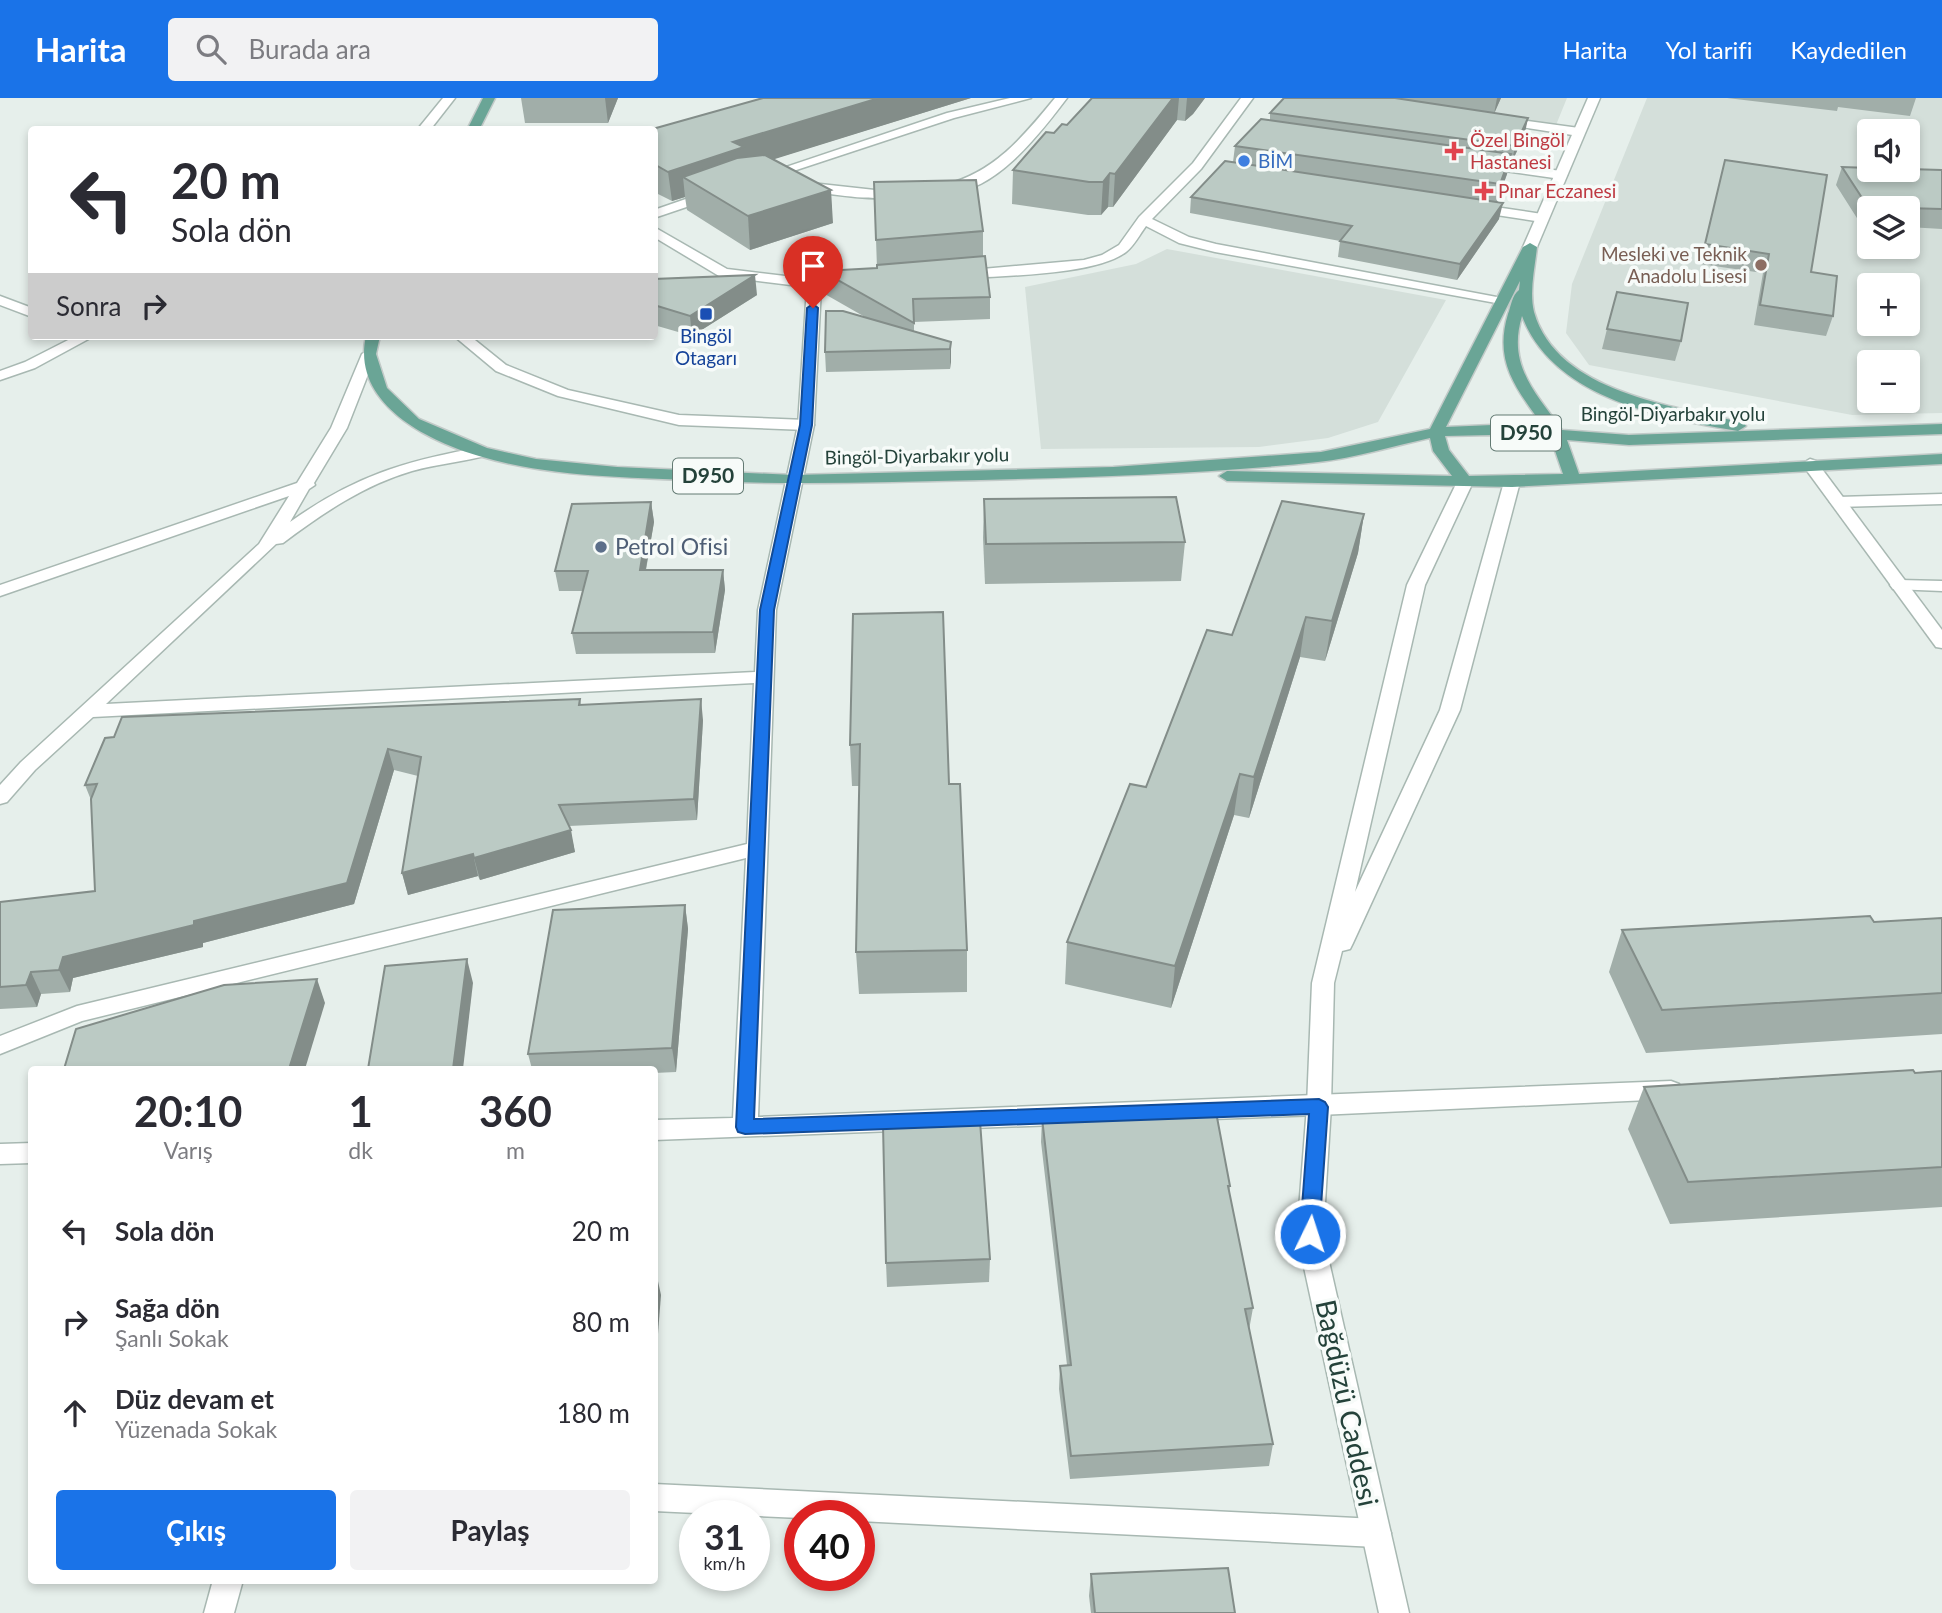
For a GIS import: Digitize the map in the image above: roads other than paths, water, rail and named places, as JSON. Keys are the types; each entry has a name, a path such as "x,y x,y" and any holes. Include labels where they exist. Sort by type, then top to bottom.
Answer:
{"main road":[{"path":"474,126 489,98"},
{"path":"1465,482 1441,451 1436,432 1530,247"},
{"path":"1530,247 1526,309 1534,329 1551,354 1569,370 1618,394 1713,423 1793,434"},
{"path":"1530,247 1511,328 1509,350 1518,379 1557,435 1573,479"},
{"name":"Bingöl-Diyarbakır yolu","path":"372,340 369,354 380,390 414,422 482,452 536,464 617,472 794,480 1113,472 1321,457 1436,432 1492,430 1629,440 1942,429"},
{"name":"Bingöl-Diyarbakır yolu","path":"1113,472 1512,482 1942,459"}],"street":[{"path":"426,126 449,98"},
{"path":"1025,98 951,115 749,181 884,195 960,187 1016,154 1061,98"},
{"path":"948,276 1084,264 1107,258 1124,248 1144,220 1204,167 1231,129 1247,98"},
{"path":"1530,247 1594,98"},
{"path":"1484,119 1579,132"},
{"path":"1466,162 1561,175"},
{"path":"658,213 725,190"},
{"path":"1460,205 1542,218"},
{"path":"1144,220 1184,240 1215,248 1502,302"},
{"path":"658,233 724,273 814,284 840,284"},
{"path":"745,1127 767,610 806,425 814,284"},
{"path":"0,300 28,311"},
{"path":"0,376 30,365 79,340"},
{"path":"466,340 501,368 564,393 678,420 806,425"},
{"path":"266,547 307,485 339,428 369,354"},
{"path":"0,797 28,766 266,547 323,506 367,482 426,462 482,452"},
{"path":"1810,464 1942,643"},
{"path":"1323,983 1416,585 1465,482"},
{"path":"1323,983 1450,710 1512,482"},
{"path":"0,591 107,555 243,503 307,485"},
{"path":"1838,502 1942,499"},
{"path":"1899,585 1942,586"},
{"path":"88,711 764,677"},
{"path":"0,1045 77,1014 757,848"},
{"name":"Bağdüzü Caddesi","path":"1323,983 1319,1107 1310,1234 1394,1613"},
{"path":"658,1130 1319,1107 1693,1088"},
{"path":"0,1154 28,1153"},
{"path":"658,1497 1376,1533"},
{"path":"219,1613 227,1584"}],"place":[{"name":"Özel Bingöl Hastanesi","path":"1454,151"},
{"name":"BİM","path":"1244,161"},
{"name":"Pınar Eczanesi","path":"1484,191"},
{"name":"Mesleki ve Teknik Anadolu Lisesi","path":"1761,265"},
{"name":"Bingöl Otagarı","path":"706,314"},
{"name":"Petrol Ofisi","path":"601,547"}]}
